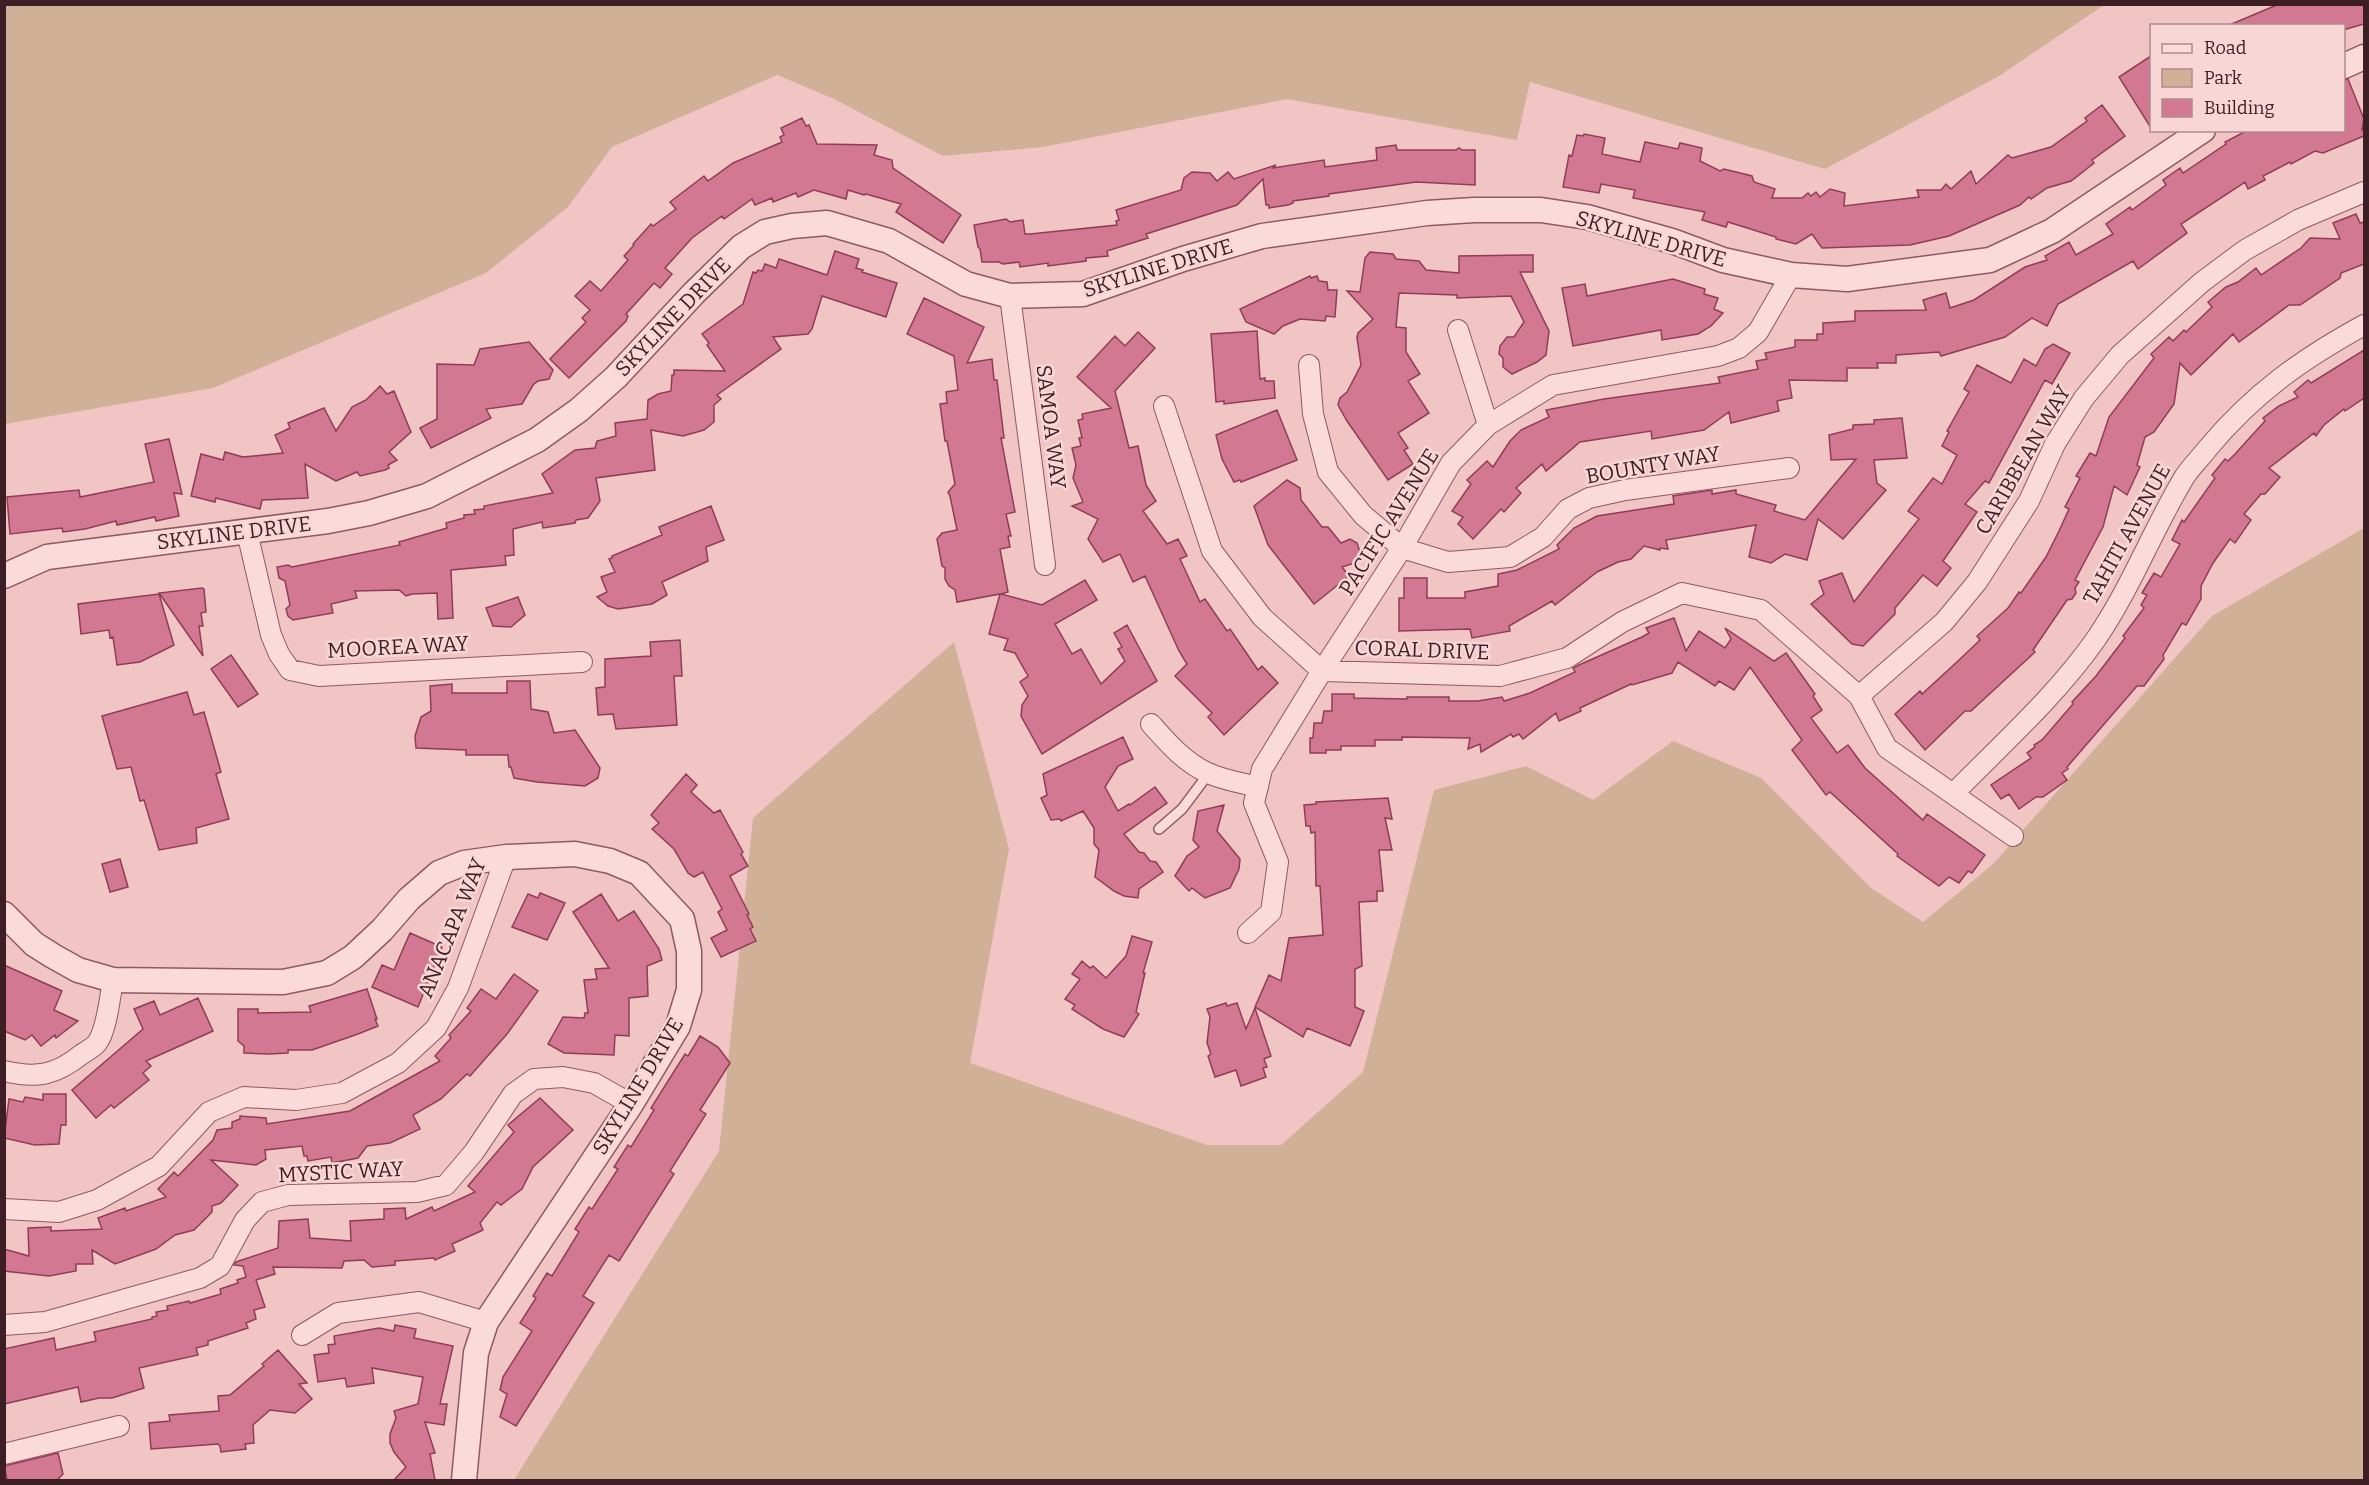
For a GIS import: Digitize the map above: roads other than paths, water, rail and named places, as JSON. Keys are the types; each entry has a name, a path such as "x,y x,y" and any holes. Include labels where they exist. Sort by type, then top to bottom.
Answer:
{"street":[{"path":"2345,65 2364,57"},
{"name":"SKYLINE DRIVE","path":"4,576 47,557 247,532 369,513 427,496 537,440 579,410 616,377 694,292 741,247 765,232 792,226 827,223 889,241 966,284 1010,296 1083,294 1183,259 1262,236 1427,213 1474,210 1541,210 1587,217 1672,241 1723,260 1791,275 1847,279 1990,260 2052,231 2200,132"},
{"name":"CARIBBEAN WAY","path":"1858,696 1944,622 1977,582 2029,501 2060,435 2084,398 2120,355 2202,282 2245,250 2298,220 2364,192"},
{"name":"PACIFIC AVENUE","path":"1248,933 1271,912 1278,862 1254,803 1262,769 1402,548 1451,463 1488,425 1553,385 1718,356 1740,348 1758,332 1791,275"},
{"name":"SAMOA WAY","path":"1010,296 1045,565"},
{"name":"TAHITI AVENUE","path":"1954,793 2059,684 2096,639 2186,474 2223,430 2263,390 2301,362 2364,325"},
{"path":"1458,330 1488,425"},
{"name":"BOUNTY WAY","path":"1309,365 1313,414 1328,472 1363,515 1402,548 1448,562 1510,557 1544,537 1568,509 1589,498 1625,490 1789,468"},
{"path":"1164,406 1212,551 1262,617 1322,671"},
{"name":"MOOREA WAY","path":"247,532 272,635 279,654 290,669 319,676 582,662"},
{"name":"CORAL DRIVE","path":"1322,671 1500,676 1567,658 1622,622 1682,593 1761,610 1858,696 1887,748 2013,836"},
{"path":"1151,724 1177,753 1209,773 1258,787"},
{"name":"SKYLINE DRIVE","path":"4,914 34,944 53,956 78,970 113,980 283,982 327,973 353,957 382,930 409,899 439,873 464,863 506,857 574,854 610,861 639,873 682,919 689,951 689,990 678,1026 631,1104 486,1322 476,1353 464,1480"},
{"name":"ANACAPA WAY","path":"4,1209 59,1212 97,1200 159,1166 209,1112 244,1097 296,1100 342,1093 398,1063 436,1028 458,988 506,857"},
{"path":"4,1071 26,1076 51,1073 72,1062 98,1042 106,1018 113,980"},
{"name":"MYSTIC WAY","path":"4,1325 45,1322 200,1278 220,1266 245,1221 262,1202 288,1195 417,1192 446,1185 474,1152 513,1094 534,1079 563,1077 594,1083 631,1104"},
{"path":"302,1335 338,1314 418,1302 486,1322"},
{"path":"4,1454 119,1426"}],"lane":[{"path":"1159,829 1182,809 1209,773"}]}
